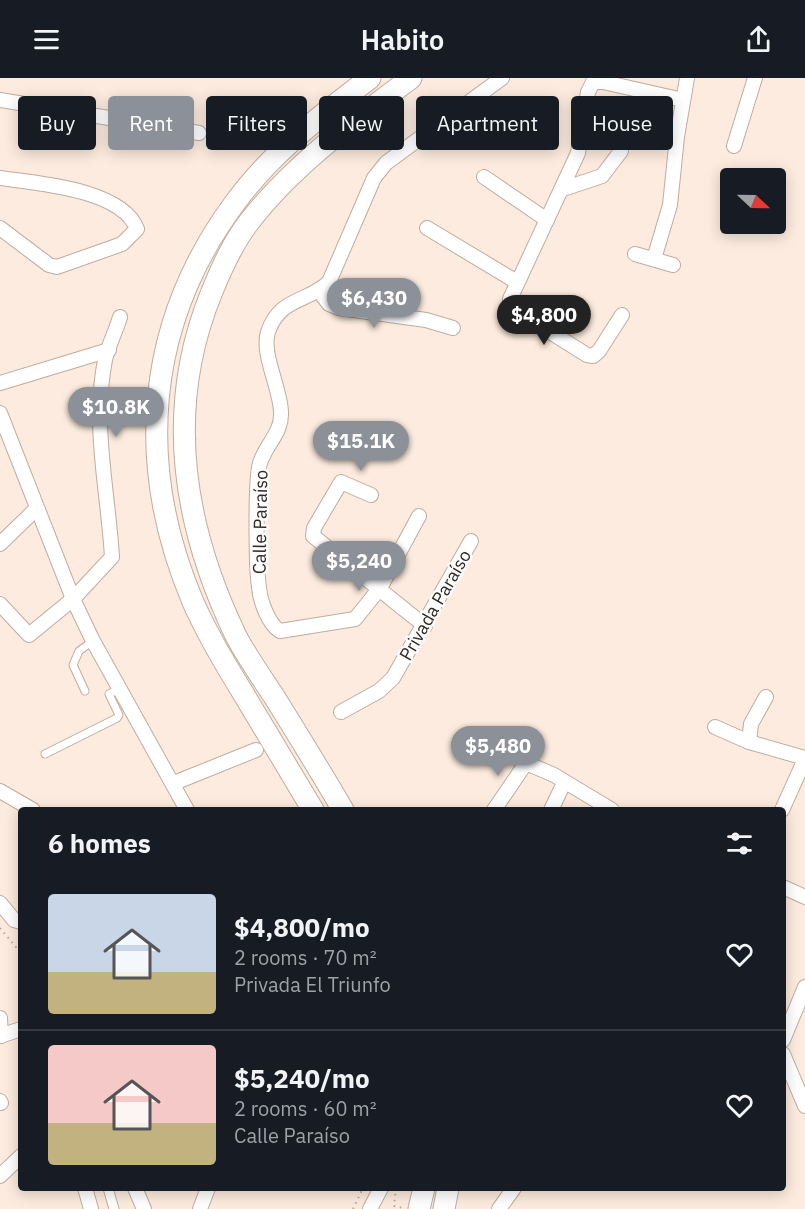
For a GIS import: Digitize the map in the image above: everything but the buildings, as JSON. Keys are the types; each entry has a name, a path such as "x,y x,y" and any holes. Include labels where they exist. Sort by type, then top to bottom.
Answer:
{"highway":[{"path":"311,807 213,643 193,602 162,503 155,437 157,400 162,363 173,322 190,280 211,238 234,203 281,151 326,111 370,78"},
{"path":"341,807 237,638 208,568 190,506 183,441 189,360 200,323 231,249 249,222 296,171 343,130 411,78"},
{"path":"419,1209 423,1191"},
{"path":"444,1209 447,1191"}],"street":[{"path":"453,328 426,321 339,308 329,304 319,291 329,282 361,204 374,178 386,163 502,78"},
{"path":"654,259 670,205 687,78"},
{"path":"734,146 755,78"},
{"path":"622,315 599,351 593,356 587,355 510,305 510,299 578,153 588,92 593,82 603,82 683,100"},
{"path":"0,100 199,133"},
{"path":"563,189 602,176 621,151"},
{"path":"484,177 547,220"},
{"path":"0,178 61,186 89,193 121,211 134,222 137,229 122,244 57,267 49,265 0,228"},
{"path":"427,228 517,282"},
{"path":"635,254 673,265"},
{"name":"Calle Paraíso","path":"319,291 302,296 281,308 267,333 267,348 282,411 280,429 260,463 259,588 273,627 280,631 356,619 380,588 419,516"},
{"path":"0,604 29,635 73,599 112,557 101,472 100,441 105,359 120,317"},
{"path":"0,383 109,350"},
{"path":"0,413 73,599 93,641 186,807"},
{"path":"371,495 341,482 314,528 313,536 425,626"},
{"path":"0,544 36,509"},
{"name":"Privada Paraíso","path":"341,712 379,691 393,678 425,626 471,541"},
{"path":"749,742 752,724 766,697"},
{"path":"715,728 749,742 805,758 783,807"},
{"path":"174,783 255,750"},
{"path":"496,807 526,763 547,771 607,807"},
{"path":"552,807 564,783"},
{"path":"0,791 28,807"},
{"path":"786,888 805,897"},
{"path":"0,903 14,920 18,921"},
{"path":"786,1034 801,1006 805,987"},
{"path":"0,1018 1,1036 18,1030"},
{"path":"786,1061 805,1106"},
{"path":"0,1176 18,1159"},
{"path":"86,1191 91,1209"},
{"path":"109,1191 114,1209"},
{"path":"136,1191 144,1209"},
{"path":"200,1209 207,1191"},
{"path":"370,1209 379,1191"},
{"path":"499,1209 512,1191"}],"lane":[{"path":"85,691 73,665 79,651 93,641"},
{"path":"45,754 117,718 118,715 109,694 119,688"}],"path":[{"path":"0,928 18,949"},
{"path":"353,1209 362,1191"},
{"path":"396,1191 394,1206 409,1209"}]}
